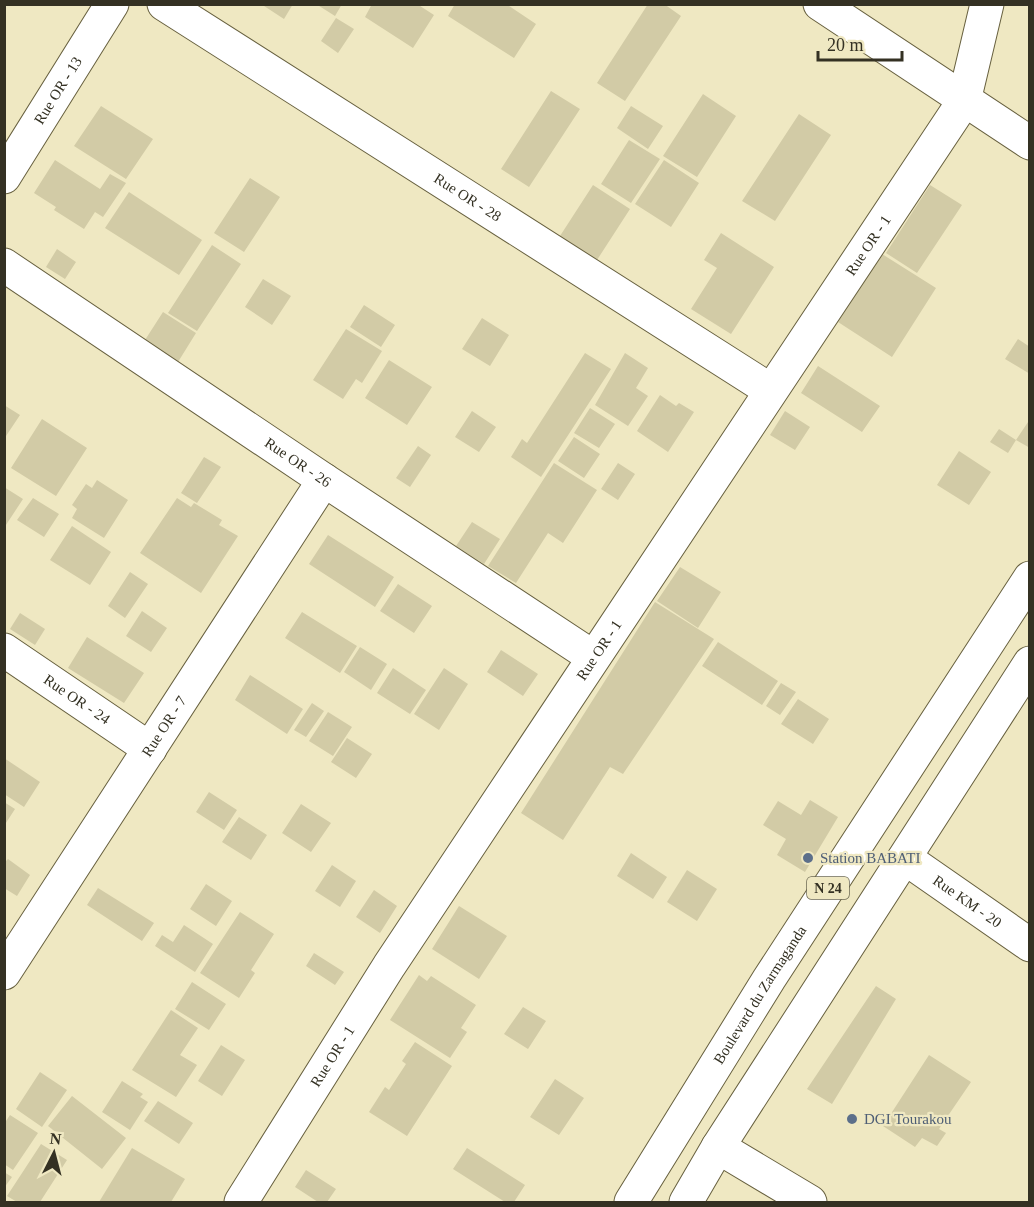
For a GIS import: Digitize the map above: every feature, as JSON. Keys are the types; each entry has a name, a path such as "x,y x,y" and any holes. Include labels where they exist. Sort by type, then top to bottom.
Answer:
{"street":[{"name":"Rue OR - 13","path":"4,177 112,4"},
{"name":"Rue OR - 28","path":"164,4 770,390"},
{"path":"820,4 1029,143"},
{"path":"964,101 987,4"},
{"name":"Rue OR - 1","path":"241,1203 389,966 964,101"},
{"name":"Rue OR - 26","path":"4,265 593,657"},
{"name":"Rue OR - 7","path":"4,973 324,480"},
{"name":"Boulevard du Zarmaganda","path":"631,1203 768,979 1029,578"},
{"name":"Rue OR - 24","path":"4,650 150,749"},
{"path":"686,1203 718,1147 1029,663"},
{"name":"Rue KM - 20","path":"905,858 1029,945"},
{"path":"718,1147 810,1203"}],"building":[{"path":"261,4 293,4 284,19"},
{"path":"316,4 342,4 335,16"},
{"path":"372,4 417,4 434,15 413,48 365,17"},
{"path":"455,4 506,4 536,24 514,58 448,16"},
{"path":"648,4 664,4 681,16 625,101 597,83"},
{"path":"336,18 354,29 338,53 321,41"},
{"path":"551,91 580,109 529,187 501,169"},
{"path":"703,94 736,116 697,177 663,156"},
{"path":"101,106 153,139 126,179 74,146"},
{"path":"631,106 663,126 648,149 617,128"},
{"path":"799,114 831,135 775,221 742,201"},
{"path":"629,140 660,159 631,203 601,184"},
{"path":"55,160 100,189 110,174 126,183 103,217 95,212 84,229 54,210 56,207 34,193"},
{"path":"664,160 699,183 671,227 635,204"},
{"path":"250,178 280,197 244,252 214,233"},
{"path":"593,185 630,209 597,260 560,236"},
{"path":"930,185 962,205 917,273 886,253"},
{"path":"129,192 202,240 179,275 105,228"},
{"path":"721,233 774,267 731,334 691,309 717,268 704,260"},
{"path":"212,245 241,264 197,331 168,313"},
{"path":"57,249 76,262 65,279 46,267"},
{"path":"882,254 936,288 892,357 838,322"},
{"path":"263,279 291,296 272,325 245,307"},
{"path":"364,305 395,325 381,347 350,327"},
{"path":"163,312 196,333 178,362 145,340"},
{"path":"482,318 509,335 490,366 462,349"},
{"path":"346,329 382,351 362,383 356,379 343,399 313,380"},
{"path":"1018,339 1030,347 1030,374 1005,359"},
{"path":"585,353 611,369 541,477 511,457 522,439 527,443"},
{"path":"625,353 648,368 636,388 648,396 628,426 595,405"},
{"path":"389,360 432,387 407,425 365,398"},
{"path":"818,366 880,406 862,432 801,393"},
{"path":"660,395 676,406 679,403 694,412 668,452 637,431"},
{"path":"4,405 20,415 4,439"},
{"path":"590,408 615,424 599,448 574,433"},
{"path":"472,411 496,427 479,452 455,437"},
{"path":"785,411 810,427 795,450 770,435"},
{"path":"42,419 87,448 56,496 11,468"},
{"path":"1030,419 1030,448 1016,440"},
{"path":"999,429 1016,440 1008,453 990,442"},
{"path":"574,437 600,454 584,478 558,461"},
{"path":"418,446 431,455 410,487 396,478"},
{"path":"959,451 991,472 969,505 937,485"},
{"path":"204,457 221,467 197,503 181,493"},
{"path":"554,463 597,490 563,543 548,533 516,583 488,566"},
{"path":"618,463 635,474 618,500 601,489"},
{"path":"97,480 128,500 104,538 72,518 77,509 72,505 86,484 92,488"},
{"path":"4,487 23,499 4,528"},
{"path":"33,498 59,514 44,537 17,520"},
{"path":"177,498 191,507 194,503 222,520 219,525 238,536 201,593 140,553"},
{"path":"472,522 500,539 484,564 456,546"},
{"path":"72,526 111,552 90,585 50,560"},
{"path":"328,535 394,577 375,607 309,564"},
{"path":"680,567 721,592 698,628 657,601"},
{"path":"130,572 148,584 125,618 108,606"},
{"path":"398,584 432,606 414,633 380,611"},
{"path":"655,602 714,639 623,774 610,767 563,840 521,813"},
{"path":"142,611 167,628 151,652 126,636"},
{"path":"302,612 357,646 340,673 285,638"},
{"path":"20,613 45,629 35,645 10,629"},
{"path":"87,637 144,673 124,703 68,668"},
{"path":"718,642 778,681 762,705 702,666"},
{"path":"360,647 387,664 371,690 344,672"},
{"path":"501,650 538,674 523,696 487,672"},
{"path":"393,668 426,690 410,714 377,693"},
{"path":"444,668 468,684 439,730 414,714"},
{"path":"250,675 303,709 287,734 235,700"},
{"path":"781,683 796,692 780,715 766,706"},
{"path":"798,699 829,719 813,744 781,724"},
{"path":"312,703 324,711 306,737 294,730"},
{"path":"328,712 352,727 333,756 309,741"},
{"path":"347,738 372,754 356,778 331,762"},
{"path":"4,758 40,782 24,807 4,794"},
{"path":"209,792 237,810 224,830 196,812"},
{"path":"810,800 838,817 805,872 777,855 786,839 763,825 778,801 801,815"},
{"path":"4,802 15,809 4,826"},
{"path":"301,804 331,823 311,852 282,833"},
{"path":"239,817 267,835 251,860 222,842"},
{"path":"631,853 667,877 653,899 617,876"},
{"path":"8,859 30,875 17,896 4,888 4,863"},
{"path":"332,865 356,881 340,907 315,891"},
{"path":"687,870 717,889 697,921 667,902"},
{"path":"206,884 232,901 216,926 190,909"},
{"path":"98,888 154,923 142,941 87,905"},
{"path":"374,890 397,906 380,933 356,917"},
{"path":"459,906 507,936 479,979 432,949"},
{"path":"240,912 274,934 251,970 255,973 239,998 200,973"},
{"path":"184,925 213,944 195,972 155,946 162,935 173,942"},
{"path":"314,953 344,972 335,985 306,966"},
{"path":"419,975 427,981 431,976 476,1005 461,1028 467,1032 450,1058 390,1020"},
{"path":"192,982 226,1004 209,1030 175,1009"},
{"path":"876,986 896,999 832,1104 807,1089"},
{"path":"523,1007 546,1021 528,1049 504,1034"},
{"path":"171,1010 198,1028 180,1055 197,1065 176,1097 132,1070"},
{"path":"415,1042 452,1066 407,1136 369,1112 385,1087 389,1090 406,1064 402,1061"},
{"path":"221,1045 245,1060 222,1096 198,1081"},
{"path":"929,1055 971,1082 939,1129 946,1133 937,1146 922,1138 915,1147 883,1126"},
{"path":"40,1072 67,1090 42,1127 16,1109"},
{"path":"555,1079 584,1098 559,1135 530,1117"},
{"path":"122,1081 143,1094 140,1097 148,1102 130,1130 102,1112"},
{"path":"72,1096 126,1138 102,1169 48,1126"},
{"path":"158,1101 193,1123 179,1144 144,1121"},
{"path":"10,1115 38,1133 13,1170 4,1164 4,1124"},
{"path":"41,1144 67,1160 40,1202 17,1202 7,1196"},
{"path":"132,1148 185,1179 171,1202 99,1202"},
{"path":"467,1148 525,1185 514,1202 505,1202 453,1169"},
{"path":"306,1170 336,1189 327,1202 318,1202 295,1187"},
{"path":"4,1172 12,1177 4,1188"}],"place":[{"name":"Station BABATI","path":"808,858"},
{"name":"DGI Tourakou","path":"852,1119"}]}
